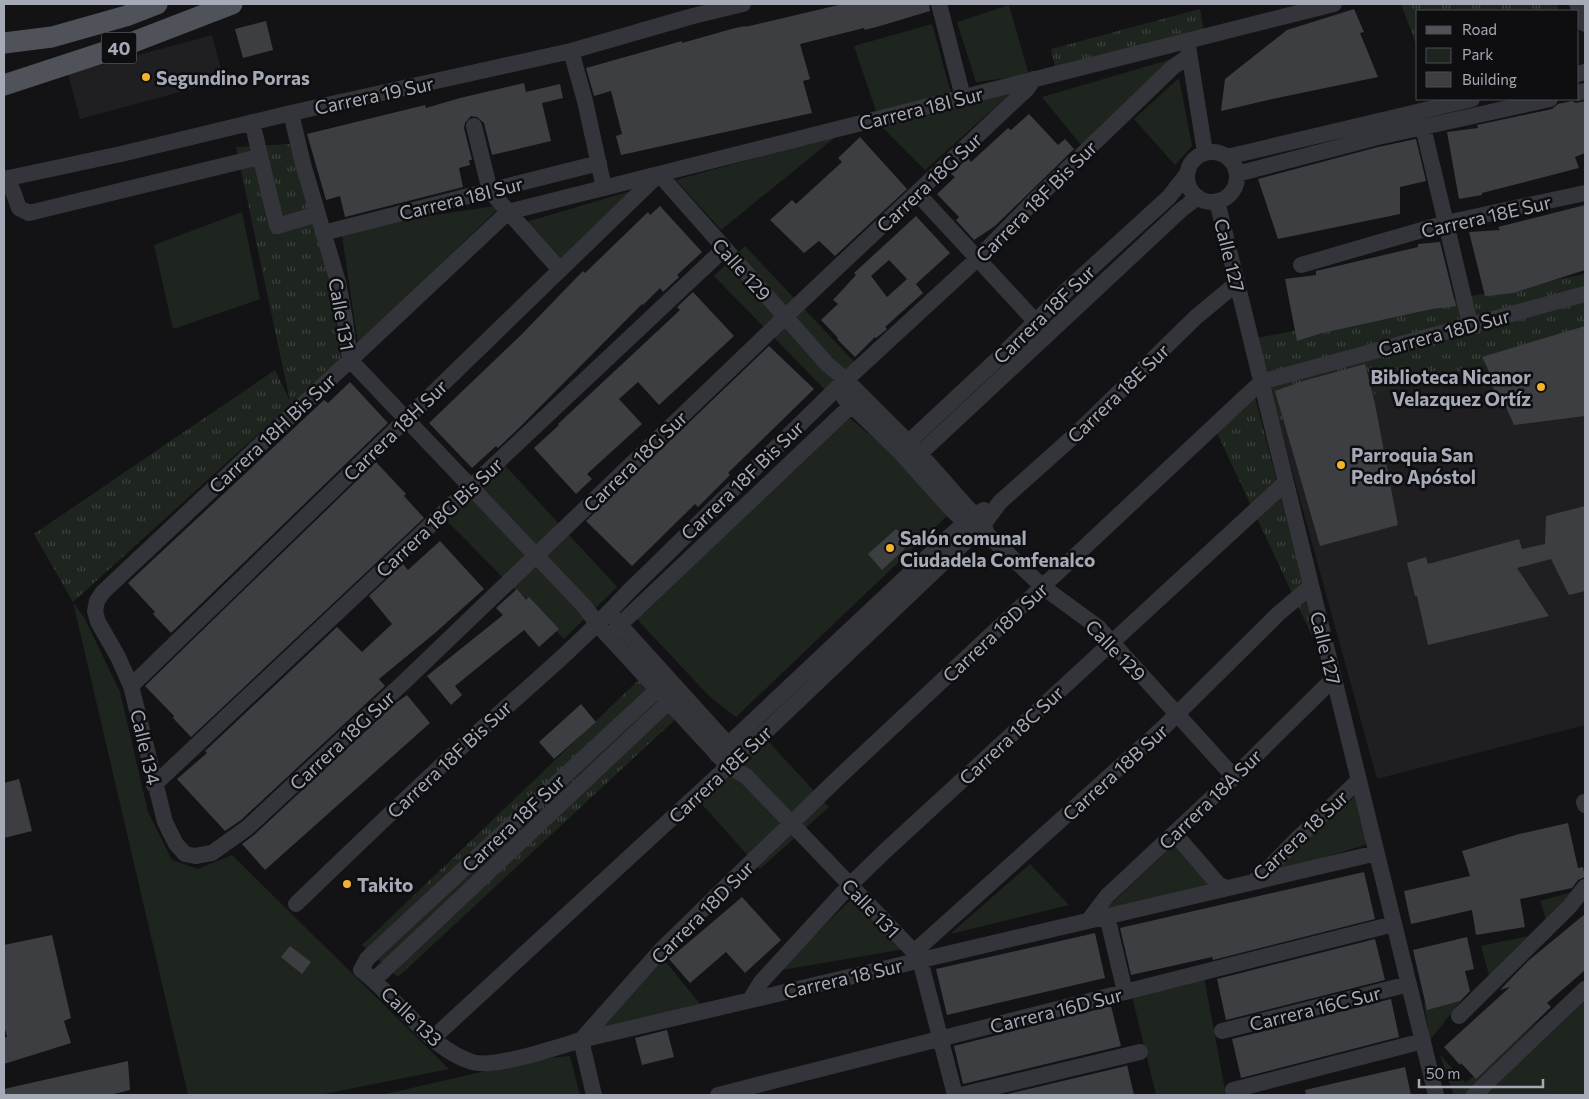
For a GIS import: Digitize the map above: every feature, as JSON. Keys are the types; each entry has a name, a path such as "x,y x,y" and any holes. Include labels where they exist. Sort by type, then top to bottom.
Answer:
{"main road":[{"name":"40","path":"4,43 52,37 126,16 157,4"},
{"name":"40","path":"4,86 124,46 232,4"}],"street":[{"name":"Carrera 19 Sur","path":"6,178 121,154 291,113 571,51 712,7 744,4"},
{"path":"939,4 963,97"},
{"name":"Carrera 18I Sur","path":"508,212 1034,79 1188,48 1334,4"},
{"path":"1578,4 1585,24"},
{"path":"1188,48 1205,152"},
{"name":"Carrera 18F Bis Sur","path":"608,625 630,590 841,384 977,259 1035,200 1173,67 1188,48"},
{"path":"571,51 585,100 604,188"},
{"name":"Carrera 18G Sur","path":"233,839 536,556 785,317 1022,94 1034,79"},
{"path":"1228,157 1468,100"},
{"path":"1237,174 1423,127 1545,100"},
{"name":"Calle 131","path":"291,113 338,282 350,360 585,607 608,625 746,776 917,956 955,1095"},
{"path":"252,122 277,226 318,214"},
{"path":"474,126 490,191 560,270"},
{"path":"1423,127 1470,324"},
{"path":"1205,152 1220,153 1228,157 1235,167 1237,174 1236,181 1229,194 1216,201 1204,200 1198,197 1189,187 1187,174 1192,162 1205,152"},
{"path":"6,178 19,208 29,213 259,157"},
{"name":"Carrera 18I Sur","path":"323,233 599,164"},
{"name":"Calle 129","path":"659,174 827,364 856,401 909,452 977,526 1043,587 1099,628 1234,778"},
{"name":"Carrera 18H Sur","path":"131,686 659,174"},
{"name":"Carrera 18F Sur","path":"909,452 1035,321 1169,197 1187,174"},
{"path":"918,193 1035,321"},
{"name":"Carrera 18E Sur","path":"1301,265 1446,223 1585,193"},
{"name":"Carrera 18F Sur","path":"909,452 1047,333 1181,210 1198,197"},
{"name":"Calle 127","path":"1216,201 1436,1095"},
{"name":"Carrera 18H Bis Sur","path":"103,592 508,212"},
{"name":"Carrera 18G Bis Sur","path":"154,785 724,249"},
{"name":"Carrera 18E Sur","path":"433,1038 728,755 941,544 977,526 1000,502 1075,435 1196,318 1237,283"},
{"name":"Carrera 18D Sur","path":"1304,368 1585,294"},
{"name":"Carrera 18D Sur","path":"581,1040 662,950 838,778 1261,382 1585,294"},
{"name":"Carrera 18F Bis Sur","path":"296,904 464,745 608,625 856,401"},
{"name":"Carrera 18C Sur","path":"750,1000 761,982 850,885 1111,642 1286,483"},
{"name":"Carrera 18B Sur","path":"917,956 1177,715 1278,614 1311,586"},
{"name":"Calle 134","path":"103,592 97,601 95,611 98,622 118,657 131,686 154,785 165,822 176,844 185,854 194,856 212,853 233,839"},
{"name":"Carrera 18A Sur","path":"1088,921 1107,896 1234,778 1334,678"},
{"name":"Carrera 18F Sur","path":"367,975 669,690"},
{"name":"Carrera 18 Sur","path":"1233,887 1258,879 1358,780"},
{"path":"1175,834 1219,885 1233,887"},
{"name":"Carrera 18 Sur","path":"450,1052 474,1063 502,1061 581,1040 750,1000 917,956 1088,921 1376,853"},
{"path":"1459,1016 1485,988 1570,906 1585,888"},
{"path":"1107,916 1125,992"},
{"name":"Carrera 16D Sur","path":"718,1095 1394,924"},
{"name":"Calle 133","path":"367,975 408,1016 450,1052"},
{"name":"Carrera 16C Sur","path":"1222,1031 1409,984"},
{"path":"1474,1095 1585,989"},
{"path":"581,1040 594,1095"},
{"path":"1233,1090 1422,1040"},
{"path":"961,1095 1140,1052"}],"shaded area":[{"name":"Segundino Porras","path":"212,35 224,80 80,119 68,74"},
{"path":"1585,309 1585,725 1377,779 1272,398"}],"green space":[{"path":"1401,4 1557,4 1559,10 1416,10 1416,44"},
{"path":"1009,5 1029,75 976,82 957,22"},
{"path":"1200,9 1204,33 1056,72 1051,49"},
{"path":"932,24 952,97 876,111 854,46"},
{"path":"1172,59 1081,145 1042,97"},
{"path":"1179,78 1192,146 1175,165 1134,119"},
{"path":"1011,93 925,170 877,122"},
{"path":"838,135 721,230 676,180"},
{"path":"290,144 329,262 341,359 73,602 34,534 275,370 290,401 236,147"},
{"path":"641,188 562,266 523,223"},
{"path":"502,205 358,344 341,229"},
{"path":"242,212 260,299 173,329 154,245"},
{"path":"745,246 858,366 829,394 714,276"},
{"path":"1585,274 1585,337 1276,421 1257,338"},
{"path":"1255,397 1323,659 1217,433"},
{"path":"845,414 901,461 947,516 736,717 710,697 634,616"},
{"path":"502,462 617,587 564,639 444,518"},
{"path":"73,602 85,619 120,692 148,812 172,860 198,869 232,855 449,1069 319,1095 188,1095"},
{"path":"645,674 681,714 398,977 362,945"},
{"path":"765,738 829,807 760,869 700,802"},
{"path":"1360,792 1374,842 1267,876"},
{"path":"1176,842 1218,887 1107,908"},
{"path":"1030,864 1069,905 950,934"},
{"path":"1572,892 1546,919 1540,901"},
{"path":"855,896 905,949 776,971"},
{"path":"1528,936 1489,975 1481,946"},
{"path":"662,957 704,1009 592,1035"},
{"path":"1204,977 1226,1095 1156,1095 1131,992"},
{"path":"1585,982 1585,1095 1451,1095"},
{"path":"1470,990 1430,1040 1424,1003"},
{"path":"1440,1055 1469,1087 1454,1095"},
{"path":"570,1056 580,1095 381,1095 539,1059"}],"building":[{"path":"843,4 929,4 930,11 865,30 864,28 800,44 810,79 803,81 812,113 621,155 616,136 622,134 611,91 594,96 586,68 682,41 682,43 735,28"},
{"path":"1354,9 1364,32 1360,33 1378,77 1221,111 1225,79 1287,30"},
{"path":"266,21 273,50 243,58 235,29"},
{"path":"524,83 526,92 560,84 563,98 542,103 551,141 492,155 484,123 477,117 471,116 465,123 464,128 472,160 469,160 470,165 459,168 463,187 345,217 340,196 326,200 307,134 425,105 426,108"},
{"path":"1572,101 1576,103 1585,101 1585,153 1575,157 1579,168 1482,193 1482,195 1459,199 1447,132 1478,128 1477,125 1552,109 1558,104"},
{"path":"1029,114 1058,145 1065,139 1074,149 995,226 974,240 956,220 959,217 937,194 955,177 951,174 968,158 971,162 1008,128 1011,130"},
{"path":"860,137 907,189 835,256 819,241 804,253 770,220 792,200 796,204 842,162 838,158"},
{"path":"1416,139 1426,181 1400,187 1400,214 1278,239 1258,179 1378,147"},
{"path":"1585,205 1585,270 1513,293 1485,296 1469,232 1500,230 1498,227"},
{"path":"660,206 702,252 677,275 679,277 663,292 660,288 642,304 498,448 496,446 472,468 429,423 520,336 583,271 585,273 648,212 650,215"},
{"path":"916,216 950,253 916,284 923,293 885,327 887,329 875,337 855,357 821,320 838,304 833,300 856,275 854,273","holes":["889,260 907,279 887,297 871,276"]},
{"path":"1440,242 1456,306 1432,309 1322,333 1297,341 1285,279 1316,275 1316,271 1418,247 1418,244"},
{"path":"693,292 734,336 659,405 638,382 619,399 642,424 587,474 592,479 576,494 534,448 680,310 677,307"},
{"name":"Biblioteca Nicanor Velazquez Ortíz","path":"1585,326 1585,416 1514,425 1504,403 1496,399 1488,369 1482,357"},
{"path":"769,346 814,389 728,473 730,475 698,507 695,504 632,566 586,521"},
{"name":"Parroquia San Pedro Apóstol","path":"1365,364 1375,404 1398,525 1320,546 1275,391 1303,381"},
{"path":"350,382 388,423 171,633 153,614 155,612 128,583 324,400 328,403"},
{"path":"376,462 406,494 404,496 424,518 191,737 145,686"},
{"path":"1585,506 1585,591 1569,595 1551,559 1517,568 1549,616 1428,645 1417,596 1415,596 1407,563 1426,557 1428,564 1519,539 1522,549 1545,544 1546,516"},
{"name":"Salón comunal Ciudadela Comfenalco","path":"896,529 912,542 882,570 868,554"},
{"path":"440,541 484,589 435,633 379,679 385,686 241,820 225,831 177,779 207,753 205,751 337,627 362,652 392,624 369,596 403,564 408,570"},
{"path":"517,589 526,600 529,597 559,629 539,647 524,630 455,686 462,695 451,705 427,676 503,615 496,608"},
{"path":"407,695 430,723 265,870 242,844 397,702"},
{"path":"581,704 596,722 554,759 539,742"},
{"path":"19,779 32,831 4,838 4,783"},
{"path":"1568,823 1578,868 1583,867 1585,877 1578,880 1572,888 1520,899 1525,927 1476,935 1472,910 1411,924 1404,891 1470,876 1462,851 1519,834"},
{"path":"1364,872 1375,919 1213,960 1212,957 1131,975 1120,928"},
{"path":"742,897 781,940 745,973 726,952 690,983 669,959"},
{"path":"1585,914 1585,970 1547,1003 1551,1007 1476,1079 1444,1047 1510,987 1500,990 1528,961"},
{"path":"1095,933 1105,978 947,1015 936,969"},
{"path":"52,935 71,1018 64,1021 71,1043 4,1064 4,1038 7,1037 4,1025 4,945"},
{"path":"1467,937 1474,969 1465,971 1470,991 1460,1001 1427,1010 1413,950"},
{"path":"1375,939 1385,980 1226,1020 1217,979"},
{"path":"290,946 311,962 302,974 281,957"},
{"path":"1391,999 1399,1037 1241,1078 1232,1039"},
{"path":"1111,1006 1121,1046 963,1084 954,1046"},
{"path":"667,1030 674,1057 642,1065 635,1038"},
{"path":"128,1061 130,1090 110,1095 4,1095 4,1089"},
{"path":"1126,1066 1134,1095 1003,1095"},
{"path":"1405,1067 1411,1095 1306,1095 1305,1090"}],"place":[{"name":"Segundino Porras","path":"146,77"},
{"name":"Biblioteca Nicanor Velazquez Ortíz","path":"1541,387"},
{"name":"Parroquia San Pedro Apóstol","path":"1341,465"},
{"name":"Salón comunal Ciudadela Comfenalco","path":"890,548"},
{"name":"Takito","path":"347,884"}]}
